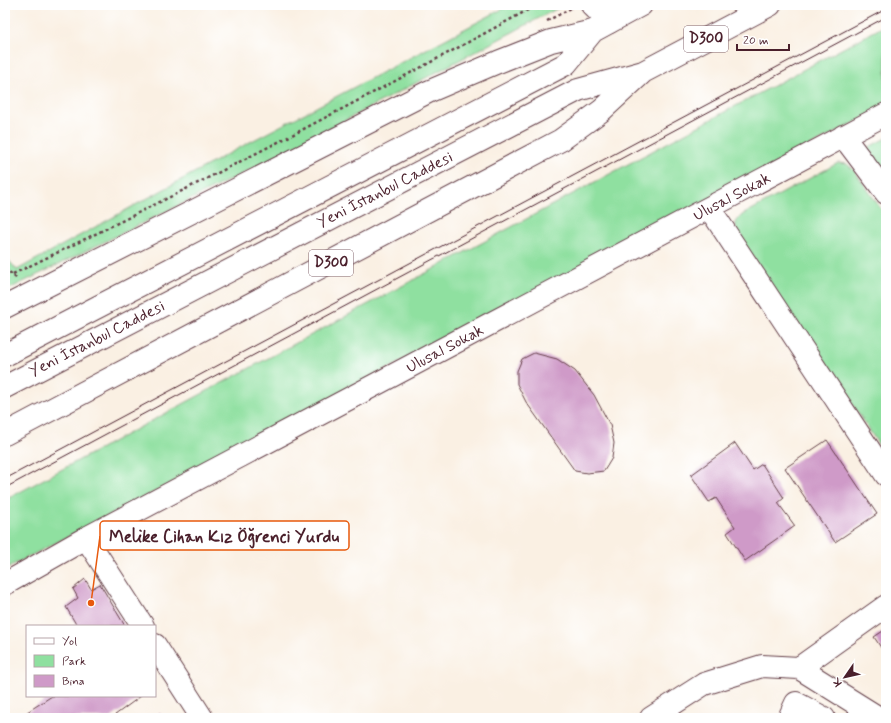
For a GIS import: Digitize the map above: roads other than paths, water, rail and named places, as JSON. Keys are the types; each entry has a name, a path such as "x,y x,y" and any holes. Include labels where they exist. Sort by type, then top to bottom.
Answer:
{"main road":[{"path":"5,307 430,91 551,41 601,26 592,5"},
{"name":"Yeni İstanbul Caddesi","path":"5,355 566,64 601,26 641,5"},
{"name":"Yeni İstanbul Caddesi","path":"5,387 578,90 643,72 770,5"},
{"name":"D300","path":"5,434 561,140 601,111 643,72"},
{"name":"Ulusal Sokak","path":"5,584 86,538 710,209 886,114"},
{"path":"843,136 886,193"},
{"path":"710,209 886,475"},
{"path":"86,538 142,625"},
{"path":"800,668 886,606"},
{"path":"156,647 202,718"},
{"path":"651,718 704,684 762,666 800,668 879,718"},
{"path":"789,718 796,703 824,718"}],"tram line":[{"path":"5,479 886,9"},
{"path":"5,488 886,17"}],"place":[{"name":"Melike Cihan Kız Öğrenci Yurdu","path":"91,603"}]}
